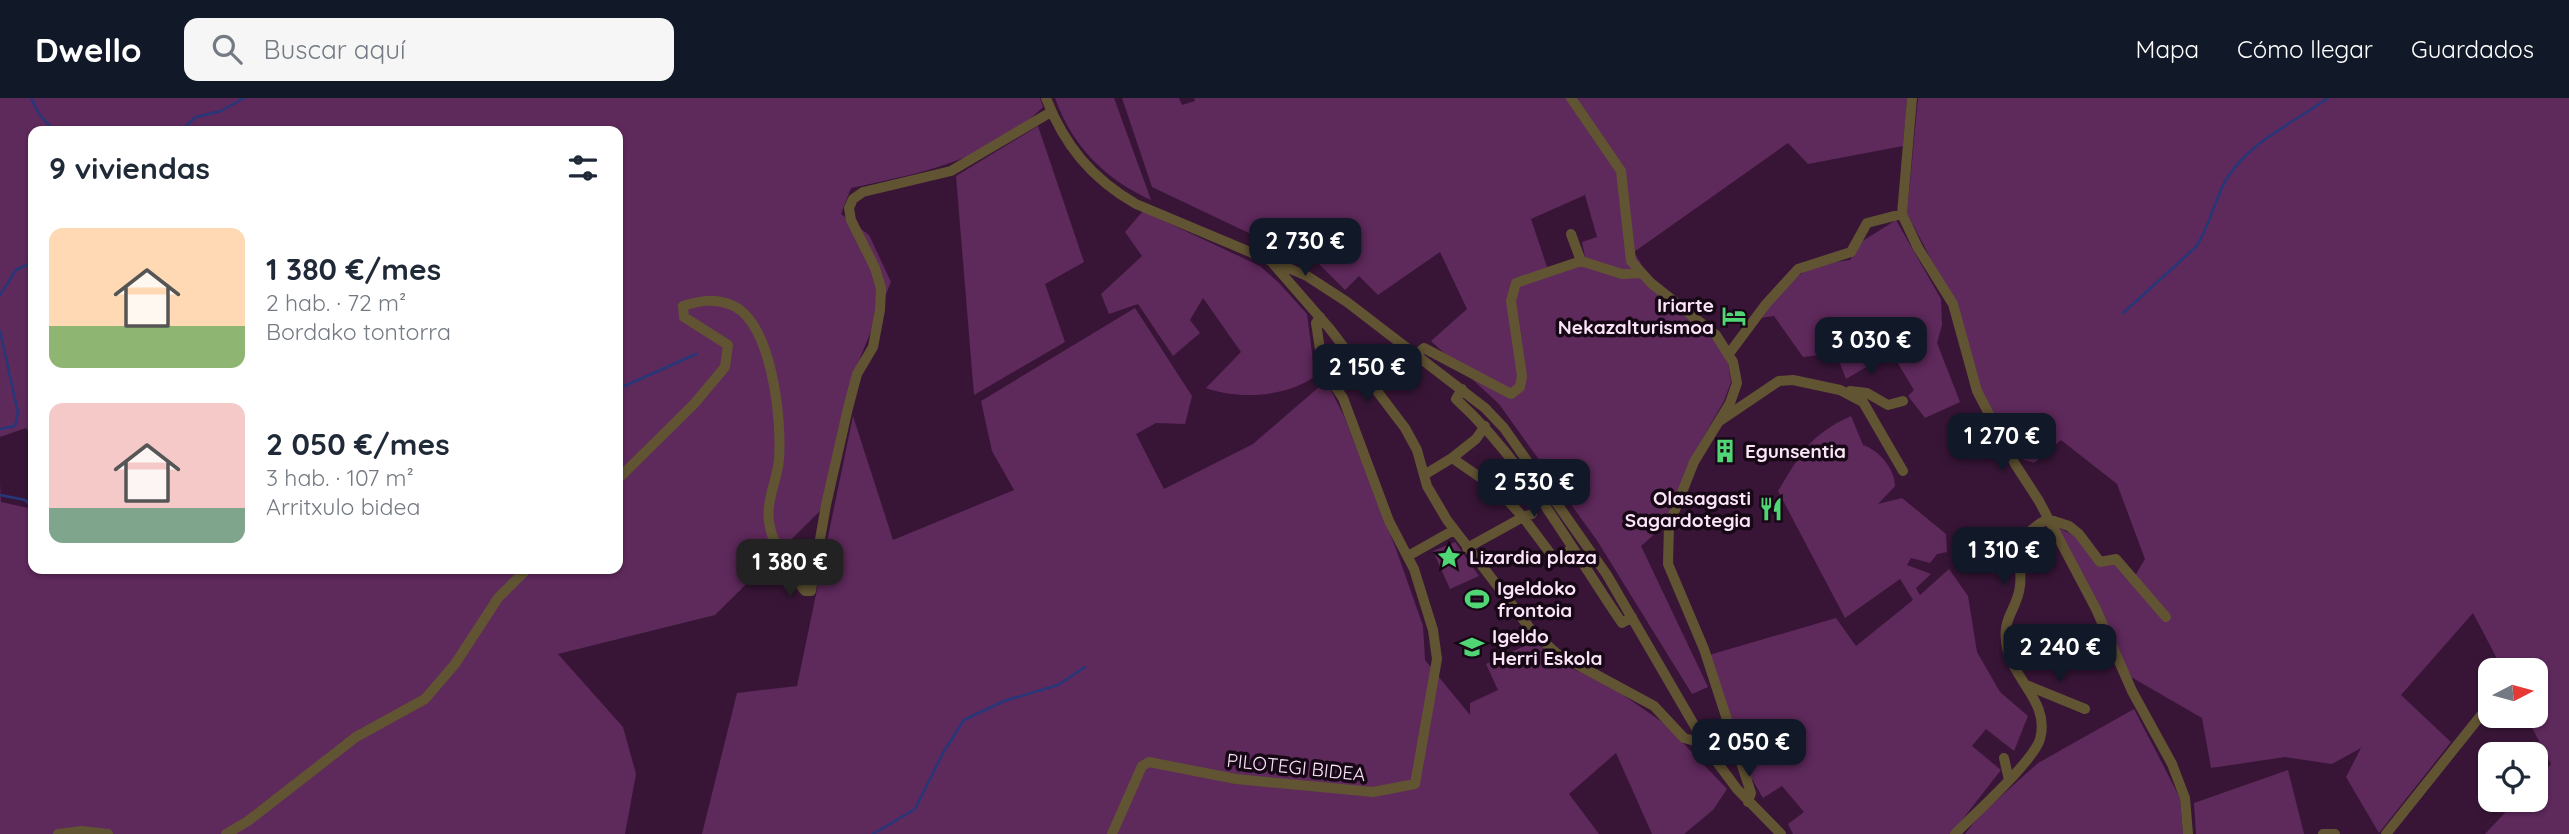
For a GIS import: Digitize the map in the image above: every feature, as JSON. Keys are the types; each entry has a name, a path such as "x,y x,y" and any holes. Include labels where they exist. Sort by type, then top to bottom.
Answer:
{"street":[{"path":"1046,98 1061,135 1077,157 1109,189 1136,204 1267,257 1324,287 1462,389 1504,428 1632,617 1701,737 1748,802 1781,834"},
{"path":"1571,98 1610,150 1621,171 1631,261 1641,273 1716,335 1728,355 1737,383 1719,421 1694,462 1669,525 1668,564 1704,649 1751,793 1748,802"},
{"path":"1912,98 1902,214 1918,248 1953,304 1977,391 2096,609 2132,691 2172,764 2185,798 2188,834"},
{"path":"623,474 694,404 725,367 728,345 684,317 682,306 705,299 732,304 756,325 768,357 774,389 779,460 769,497 769,526 777,549 792,565 799,585 805,592 811,591 848,408 857,374 873,347 880,310 881,288 875,268 851,220 849,208 853,199 863,192 951,171 1051,112"},
{"path":"1728,355 1766,304 1798,269 1851,252 1867,223 1902,214"},
{"path":"1571,234 1580,261"},
{"path":"1267,257 1320,317 1405,428 1432,495 1467,548 1532,631 1550,649 1654,706 1690,741 1701,737"},
{"path":"1416,355 1424,348 1511,394 1520,387 1522,376 1511,301 1516,282 1580,261 1622,274 1641,273"},
{"path":"1306,302 1312,292 1324,287"},
{"path":"1320,317 1316,323 1323,369 1343,398 1389,521 1408,556 1454,530"},
{"path":"1719,421 1779,381 1793,380 1867,393 1888,405 1903,401"},
{"path":"1462,389 1457,399 1485,426 1622,623 1632,617"},
{"path":"1840,390 1863,401 1903,471"},
{"path":"1424,475 1476,439 1485,426"},
{"path":"1452,458 1497,489 1528,515 1556,561 1571,549"},
{"path":"1467,548 1528,515"},
{"path":"2048,519 2069,526 2079,534 2100,562 2116,558 2166,617"},
{"path":"1955,834 2035,751 2042,729 2038,709 2011,662 2006,627 2021,583 2022,544 2028,534 2048,519"},
{"name":"PILOTEGI BIDEA","path":"1112,834 1142,766 1149,762 1236,779 1373,792 1415,784 1437,660 1433,630 1408,556"},
{"path":"226,834 248,821 356,737 425,699 455,664 498,598 522,574"},
{"path":"2007,648 2035,636"},
{"path":"2026,685 2085,709"},
{"path":"2386,834 2478,719"},
{"path":"2004,758 2009,780"},
{"path":"58,834 82,831 108,834"},
{"path":"2323,834 2335,834"}],"shaded area":[{"path":"0,98 1040,98 1043,107 1000,140 977,152 929,170 851,188 841,214 869,235 891,282 854,373 823,508 715,615 558,654 623,727 636,774 625,834 0,834 0,483 1,502 28,508 28,574 623,574 623,126 28,126 28,430 26,428 0,437"},
{"path":"1055,98 1114,98 1151,200 1119,182 1092,159 1071,131"},
{"path":"1122,98 1179,98 1182,105 1195,101 1194,98 1907,98 1903,146 1808,164 1788,143 1634,252 1661,297 1713,338 1728,363 1731,382 1724,401 1688,464 1665,525 1641,546 1708,687 1692,694 1598,542 1499,404 1431,341 1467,309 1440,252 1378,295 1359,276 1345,290 1312,257 1308,261 1152,187","holes":["1585,195 1597,237 1582,242 1585,257 1547,267 1531,219"]},
{"path":"1918,98 2569,98 2569,834 2485,834 2506,812 2548,812 2548,767 2551,764 2548,758 2548,742 2540,742 2532,728 2548,728 2548,658 2497,658 2473,613 2401,695 2451,742 2379,833 2346,777 2361,748 2332,764 2285,757 2211,768 2202,718 2131,677 2056,526 2078,538 2100,566 2115,564 2136,574 2145,559 2117,484 2061,440 2034,463 2013,456 1978,391 1954,304 1907,213"},
{"path":"1038,126 1084,262 1045,284 1065,342 974,395 956,176"},
{"path":"1143,211 1260,266 1279,283 1307,314 1315,376 1304,383 1277,392 1247,395 1219,392 1206,388 1241,352 1203,298 1190,320 1200,333 1173,356 1138,304 1109,314 1101,294 1142,256 1125,232"},
{"path":"1896,220 1941,299 1942,325 1937,343 1960,402 1925,418 1908,396 1914,390 1897,362 1878,360 1846,379 1836,353 1803,357 1774,316 1760,318 1798,276 1818,266 1850,260 1861,242"},
{"path":"1135,308 1192,396 1185,424 1156,423 1136,434 1164,489 1253,444 1326,381 1344,416 1396,549 1423,626 1425,660 1470,715 1470,703 1498,690 1486,664 1535,641 1557,662 1606,683 1665,724 1727,789 1713,810 1684,834 1652,834 1616,753 1569,794 1599,834 702,834 737,693 797,686 853,416 893,540 1014,490 992,451 981,401"},
{"path":"1851,416 1863,445 1875,451 1892,473 1895,486 1878,504 1902,498 1946,534 1947,552 1937,554 1930,563 1911,558 1907,565 1931,574 1916,588 1920,595 1949,569 1968,596 1977,652 2000,692 2028,716 2014,751 1986,729 1972,746 2001,770 1951,834 1793,834 1788,824 1804,812 1782,786 1763,798 1745,767 1709,655 1836,618 1856,646 1913,600 1900,579 1845,618 1778,491 1807,446 1825,431"},
{"path":"1455,542 1479,576 1450,589 1433,551"},
{"path":"2134,709 2180,798 2183,834 1965,834 1979,816 2038,763"},
{"path":"2288,770 2304,834 2196,834 2194,803"}],"waterway":[{"path":"31,98 39,114 50,126"},
{"path":"186,126 196,117 221,111 244,98"},
{"path":"2123,313 2196,247 2227,178 2248,153 2328,98"},
{"path":"0,295 16,270 28,264"},
{"path":"0,331 18,413 15,426 0,429"},
{"path":"623,387 696,354"},
{"path":"0,495 28,503"},
{"path":"873,834 915,809 944,751 964,720 1004,701 1058,685 1085,667"}],"place":[{"name":"Iriarte Nekazalturismoa","path":"1734,316"},
{"name":"Egunsentia","path":"1725,451"},
{"name":"Olasagasti Sagardotegia","path":"1771,509"},
{"name":"Lizardia plaza","path":"1449,557"},
{"name":"Igeldoko frontoia","path":"1477,599"},
{"name":"Igeldo Herri Eskola","path":"1472,647"}]}
